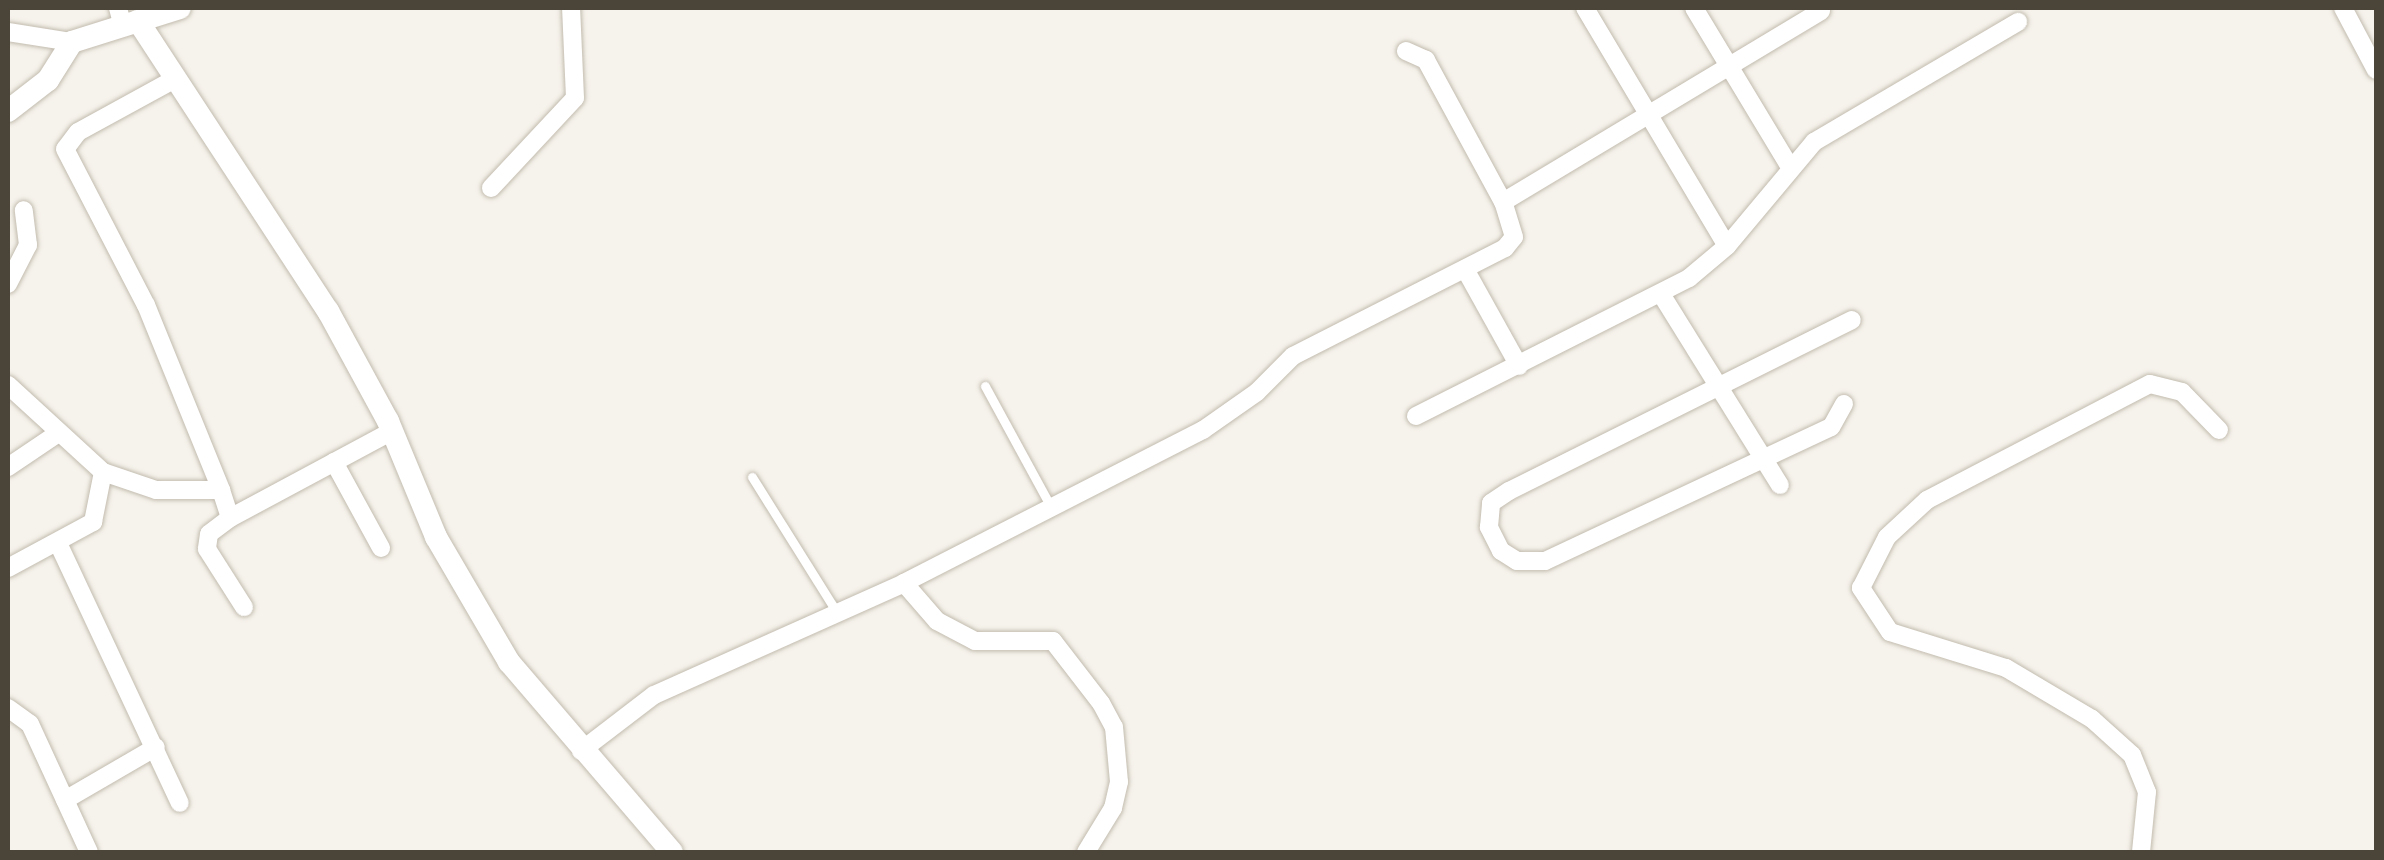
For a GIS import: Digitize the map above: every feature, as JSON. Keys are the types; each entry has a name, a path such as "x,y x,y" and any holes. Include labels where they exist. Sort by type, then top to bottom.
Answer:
{"street":[{"path":"8,111 48,80 72,42 126,17 180,8"},
{"path":"491,188 575,98 570,8"},
{"path":"1585,8 1728,246"},
{"path":"1694,8 1790,166"},
{"path":"2344,8 2371,48 2376,70"},
{"path":"1503,202 1821,11"},
{"path":"126,17 256,193 392,431 436,537 509,662 672,852"},
{"path":"1416,416 1661,294 1728,246 1790,166 1840,126 2018,22"},
{"path":"8,32 72,42"},
{"path":"581,750 654,695 904,583 1052,510 1231,413 1308,347 1466,269 1514,237 1503,202 1426,60 1406,51"},
{"path":"173,80 78,132 65,149 146,305 230,518"},
{"path":"8,284 28,245 24,210"},
{"path":"1466,269 1519,366"},
{"path":"1661,294 1722,384 1780,485"},
{"path":"1844,404 1831,427 1545,561 1516,561 1501,551 1489,527 1491,503 1852,320"},
{"path":"2141,852 2147,792 2132,755 2092,719 2006,668 1890,632 1861,588 1886,537 1916,508 2150,384 2182,392 2219,430"},
{"path":"8,385 103,472 156,490 221,490"},
{"path":"244,607 207,549 209,534 230,518 392,431"},
{"path":"8,467 58,434"},
{"path":"334,462 381,548"},
{"path":"8,568 94,522 103,472"},
{"path":"58,543 180,802"},
{"path":"904,583 937,620 974,641 1053,641 1092,690 1114,727 1120,782 1113,808 1086,852"},
{"path":"8,708 30,724 89,852"},
{"path":"64,800 156,747"}],"lane":[{"path":"986,386 1052,510"},
{"path":"752,477 838,614"}]}
